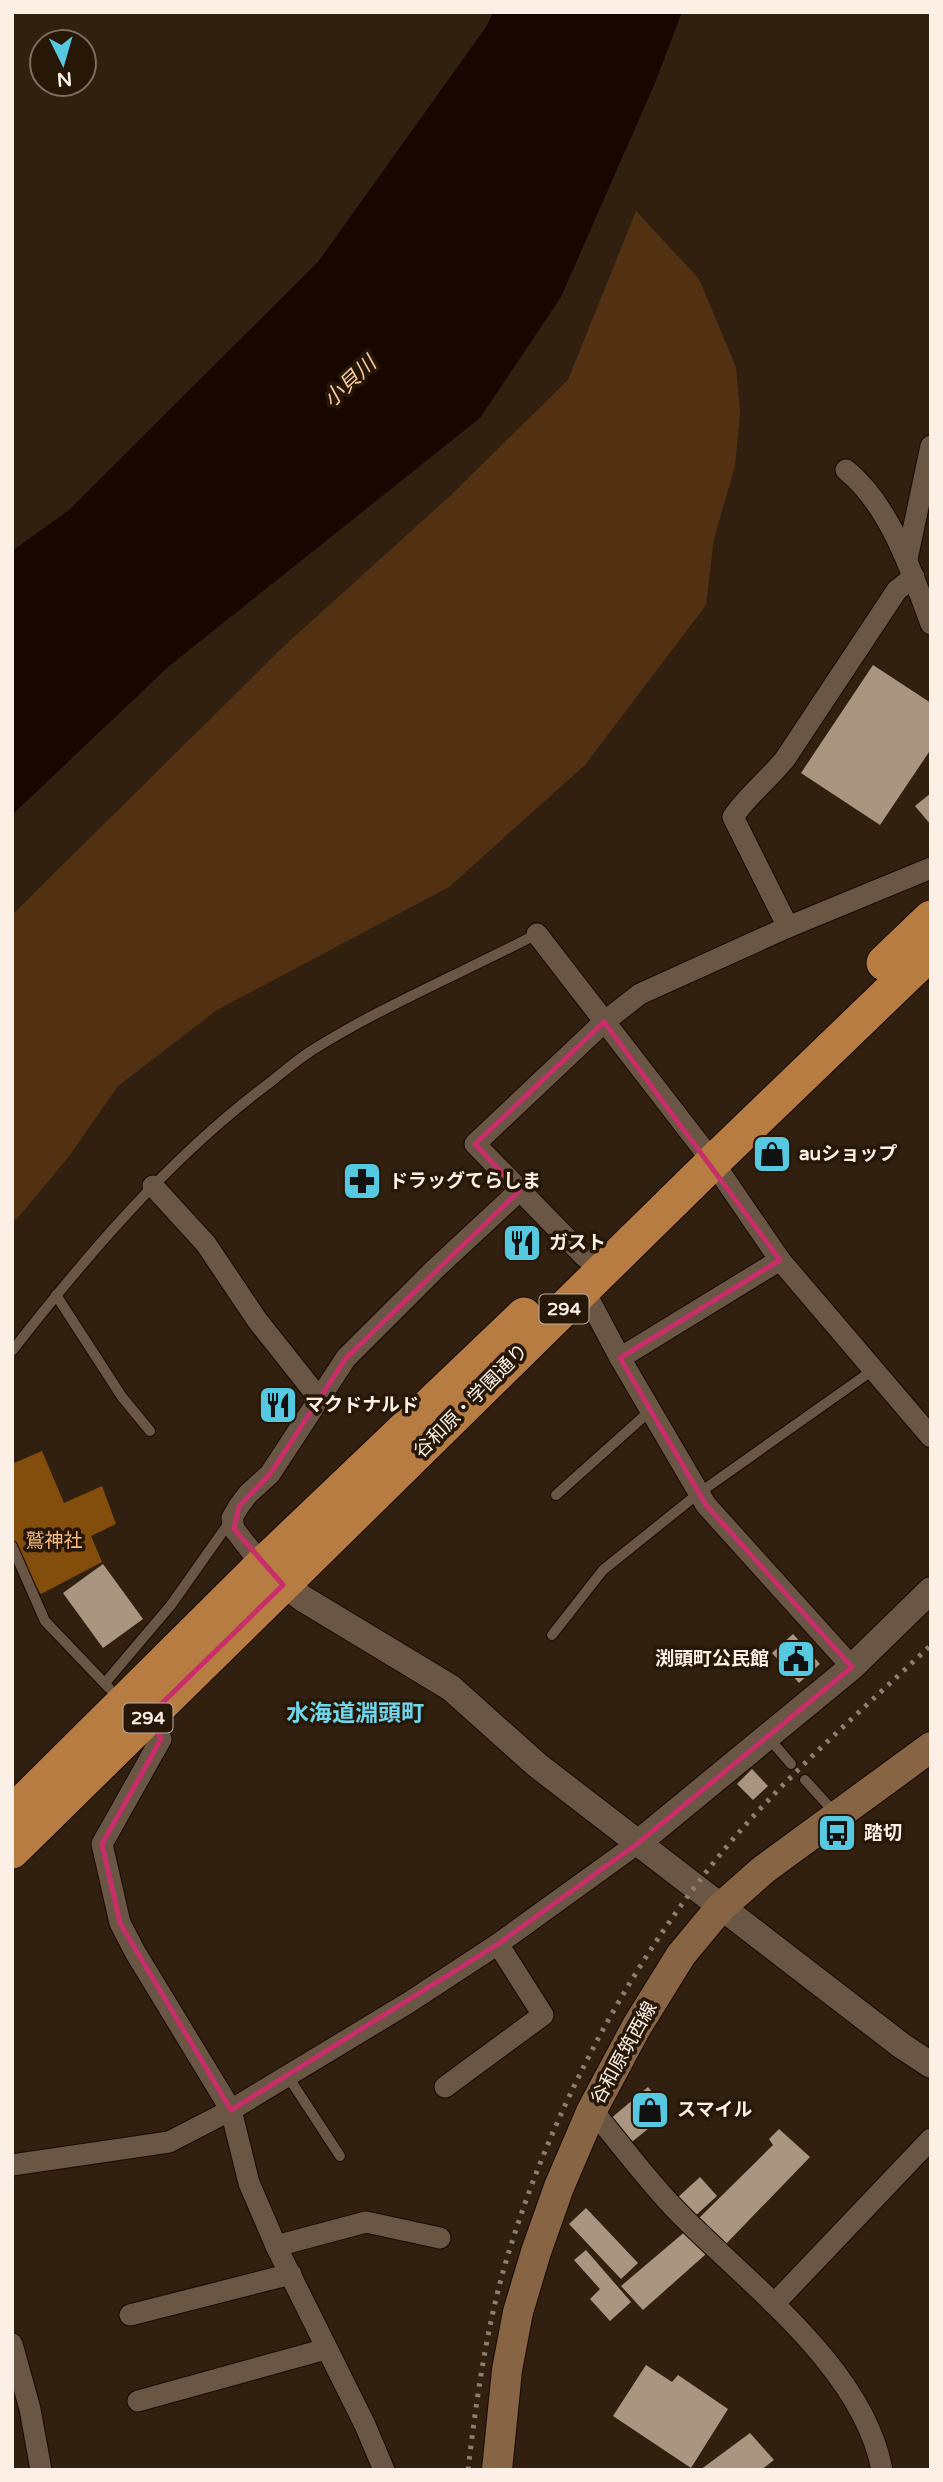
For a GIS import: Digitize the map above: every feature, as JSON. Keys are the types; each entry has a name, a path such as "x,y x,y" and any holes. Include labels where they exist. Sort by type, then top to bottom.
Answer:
{"highway":[{"name":"谷和原・学園通り","path":"12,1814 126,1700 272,1575 585,1273 705,1153 931,918"},
{"name":"谷和原・学園通り","path":"705,1153 931,952"},
{"name":"谷和原・学園通り","path":"12,1851 126,1700"}],"main road":[{"name":"谷和原筑西線","path":"497,2470 517,2312 559,2187 592,2110 637,2025 681,1955 720,1908 763,1870 931,1747"}],"street":[{"path":"788,927 733,817 785,759 911,568 931,446"},
{"path":"846,470 856,477 877,505 911,568 931,624"},
{"path":"852,1667 706,1505 620,1358 585,1273 519,1191 475,1144 604,1022 640,994 788,927 931,869"},
{"path":"537,934 705,1153 780,1260 931,1437"},
{"path":"153,1185 206,1244 257,1320 318,1397"},
{"path":"519,1191 434,1270 346,1358 270,1474 248,1494 232,1518 234,1529 272,1575 451,1688 537,1765 720,1908 931,2065"},
{"path":"620,1358 780,1260"},
{"path":"12,2165 169,2142 230,2110 408,2003 498,1944 638,1843 852,1667 931,1590"},
{"path":"126,1700 161,1739 102,1844 120,1923 230,2110 249,2183 276,2246 384,2470"},
{"path":"445,2087 543,2015 498,1944"},
{"path":"592,2110 676,2211 774,2304 837,2375 870,2428 882,2470"},
{"path":"774,2304 931,2139"},
{"path":"276,2246 366,2222 440,2238"},
{"path":"130,2315 291,2274"},
{"path":"12,2344 30,2409 41,2470"},
{"path":"138,2401 326,2349"}],"lane":[{"path":"12,1351 56,1295 153,1185 231,1112 309,1052 537,934"},
{"path":"56,1295 122,1397 150,1431"},
{"path":"552,1635 603,1570 699,1493 873,1370"},
{"path":"556,1495 650,1410"},
{"path":"12,1546 45,1621 126,1700 172,1605 232,1518"},
{"path":"767,1736 791,1764"},
{"path":"805,1780 837,1815"},
{"path":"287,2075 340,2156"}],"highlighted area":[{"path":"604,1022 780,1260 620,1358 706,1505 852,1667 638,1843 498,1944 231,2110 120,1923 102,1844 161,1739 149,1716 283,1585 234,1529 239,1506 270,1474 346,1358 519,1191 475,1144"}],"shaded area":[{"path":"636,211 699,279 736,367 740,413 735,466 714,539 706,605 585,765 449,887 217,1010 118,1086 70,1155 16,1220 12,1218 12,915 283,647 451,495 568,380"}],"green space":[{"name":"鷲神社","path":"42,1451 64,1503 102,1486 116,1524 91,1536 102,1562 41,1594 26,1573 12,1539 12,1464"}],"water":[{"name":"小貝川","path":"493,12 682,12 655,83 561,297 480,418 168,667 12,815 12,551 69,510 318,262 486,27"}],"building":[{"path":"873,665 931,703 931,749 880,825 801,773"},
{"path":"931,793 931,825 915,806"},
{"path":"103,1564 143,1619 103,1648 63,1593"},
{"name":"渕頭町公民館","path":"793,1634 820,1664 799,1683 772,1653"},
{"path":"752,1769 768,1786 753,1800 737,1784"},
{"path":"648,2087 669,2112 628,2145 609,2120"},
{"path":"779,2129 810,2157 723,2247 696,2221 773,2145 769,2139"},
{"path":"700,2177 717,2196 694,2217 676,2199"},
{"path":"586,2208 638,2263 621,2279 569,2224"},
{"path":"687,2230 706,2254 643,2310 621,2286"},
{"path":"586,2250 631,2302 610,2321 590,2299 600,2289 574,2260"},
{"path":"646,2365 672,2382 678,2375 728,2409 691,2468 613,2416"},
{"path":"750,2433 774,2460 761,2470 700,2470"}],"railway":[{"path":"468,2470 482,2370 503,2272 545,2152 601,2033 634,1976 708,1869 770,1798 931,1645"}],"place":[{"name":"auショップ","path":"772,1154"},
{"name":"ドラッグてらしま","path":"362,1181"},
{"name":"ガスト","path":"522,1243"},
{"name":"マクドナルド","path":"278,1405"},
{"name":"渕頭町公民館","path":"796,1659"},
{"name":"踏切","path":"837,1833"},
{"name":"スマイル","path":"650,2110"}],"district":[{"name":"水海道淵頭町","path":"355,1714"}]}
